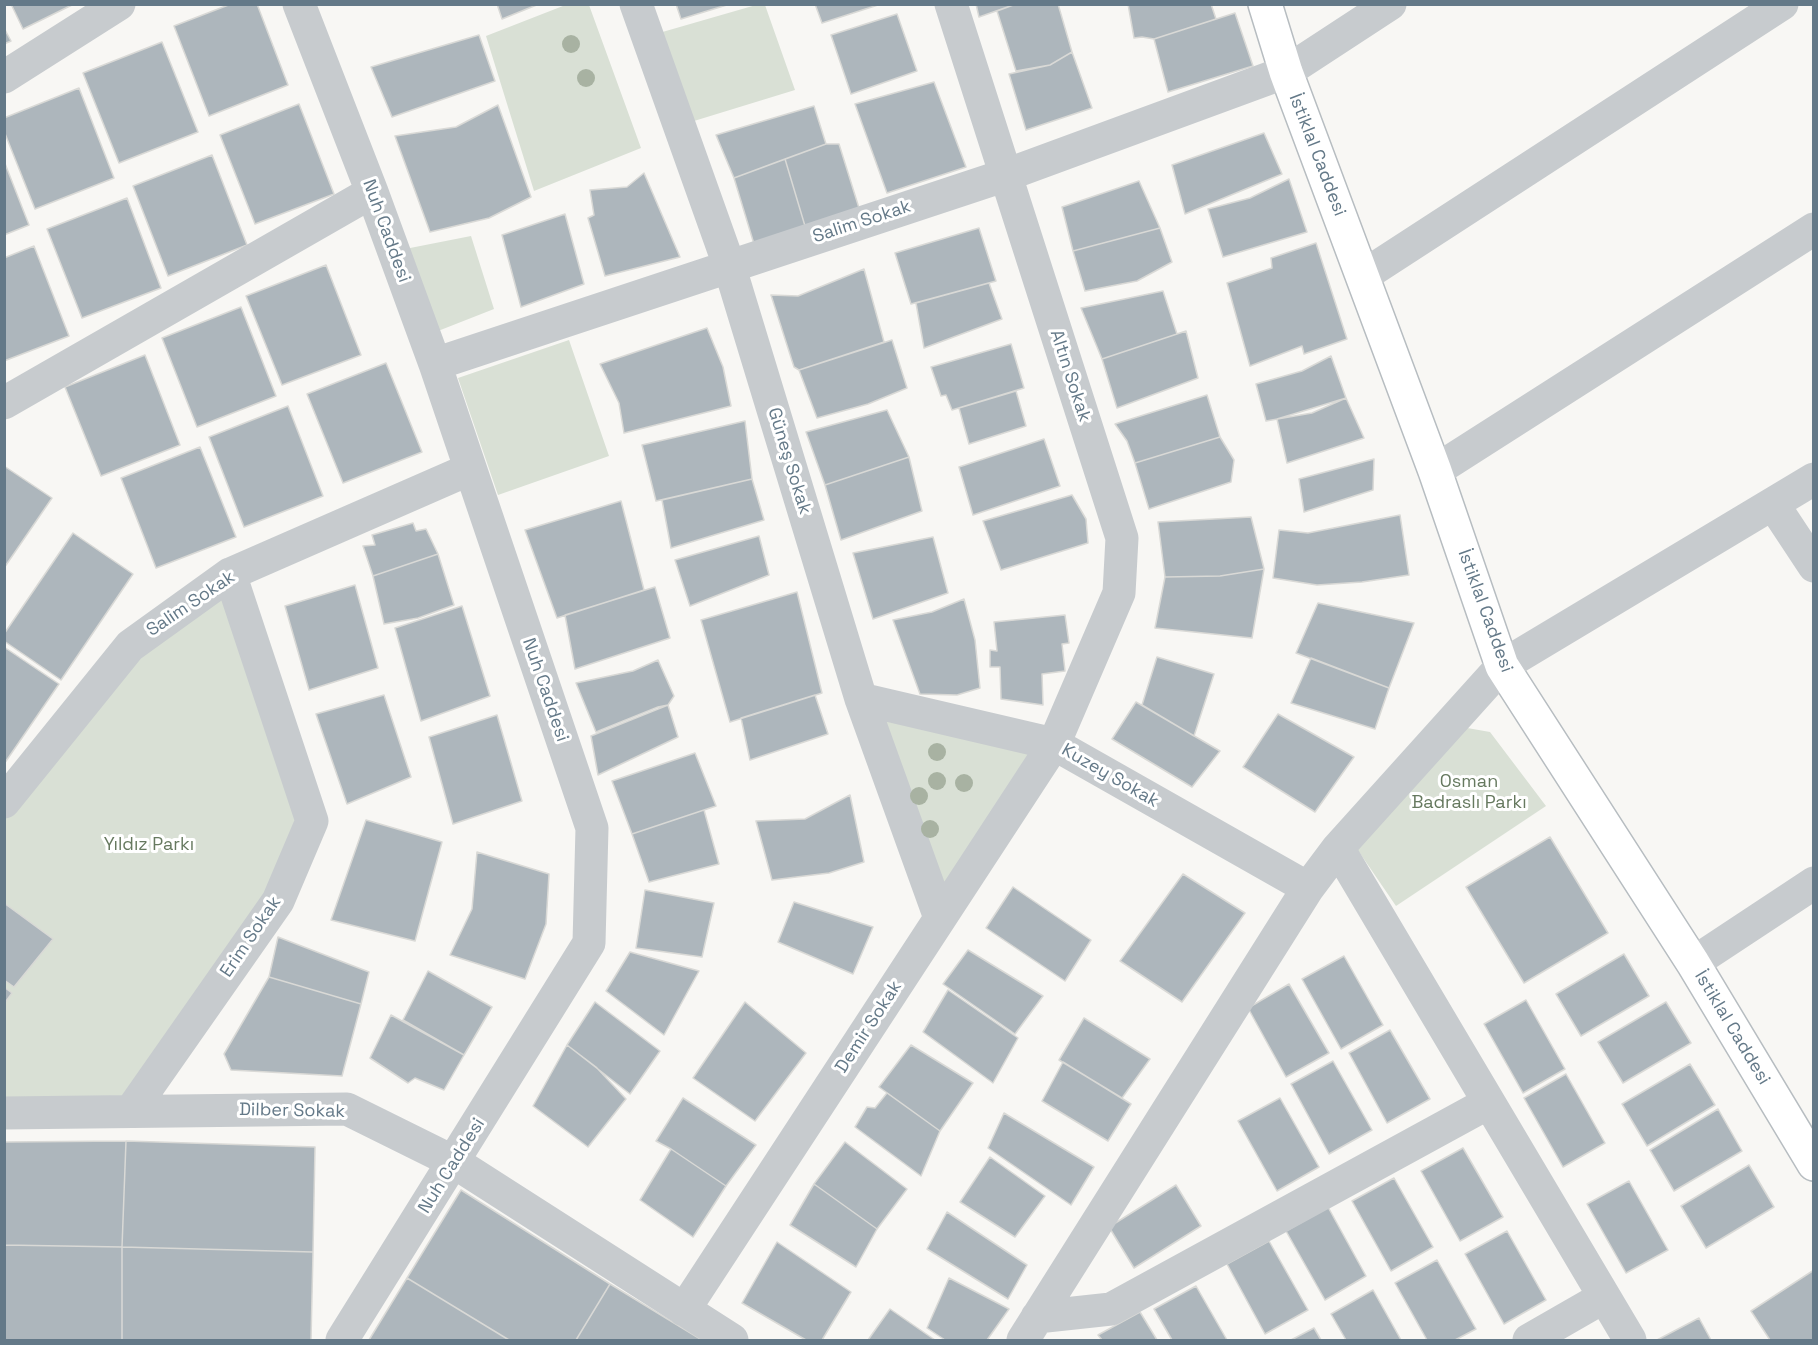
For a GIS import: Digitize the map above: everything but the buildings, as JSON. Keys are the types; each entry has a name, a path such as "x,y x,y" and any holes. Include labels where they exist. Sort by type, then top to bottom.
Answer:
{"street":[{"path":"4,77 119,4"},
{"name":"Nuh Caddesi","path":"299,4 372,192 435,364 592,828 589,944 342,1341"},
{"name":"Güneş Sokak","path":"636,4 729,265 861,699 940,918"},
{"name":"Altın Sokak","path":"951,4 1122,537 1119,593 1054,744"},
{"name":"İstiklal Caddesi","path":"1265,4 1286,72 1435,471 1502,666 1693,963 1814,1164"},
{"name":"Salim Sokak","path":"435,364 1005,175 1286,72 1390,4"},
{"path":"1362,276 1782,4"},
{"path":"4,403 372,192"},
{"path":"1435,471 1814,230"},
{"name":"Salim Sokak","path":"4,802 130,646 230,574 470,469"},
{"path":"1030,1329 1308,888 1338,848 1502,666 1814,479"},
{"path":"1773,504 1814,566"},
{"name":"Erim Sokak","path":"130,1111 278,901 312,821 230,574"},
{"name":"Kuzey Sokak","path":"861,699 1054,744 1308,888"},
{"name":"Demir Sokak","path":"684,1310 1054,744"},
{"path":"1338,848 1630,1341"},
{"path":"1693,963 1814,883"},
{"path":"1030,1329 1111,1309 1488,1103"},
{"name":"Dilber Sokak","path":"4,1113 347,1109 454,1162 732,1341"},
{"path":"1528,1341 1604,1297"}],"green space":[{"path":"568,4 589,5 641,148 534,191 486,36"},
{"path":"756,5 765,5 795,90 694,121 659,33"},
{"path":"471,236 494,309 438,331 405,249"},
{"path":"569,340 609,456 498,495 458,378"},
{"name":"Yıldız Parkı","path":"230,574 312,821 131,1111 5,1113 5,802 130,646"},
{"path":"861,699 1054,744 940,918"},
{"name":"Osman Badraslı Parkı","path":"1456,726 1490,732 1546,806 1396,906 1355,846"}]}
